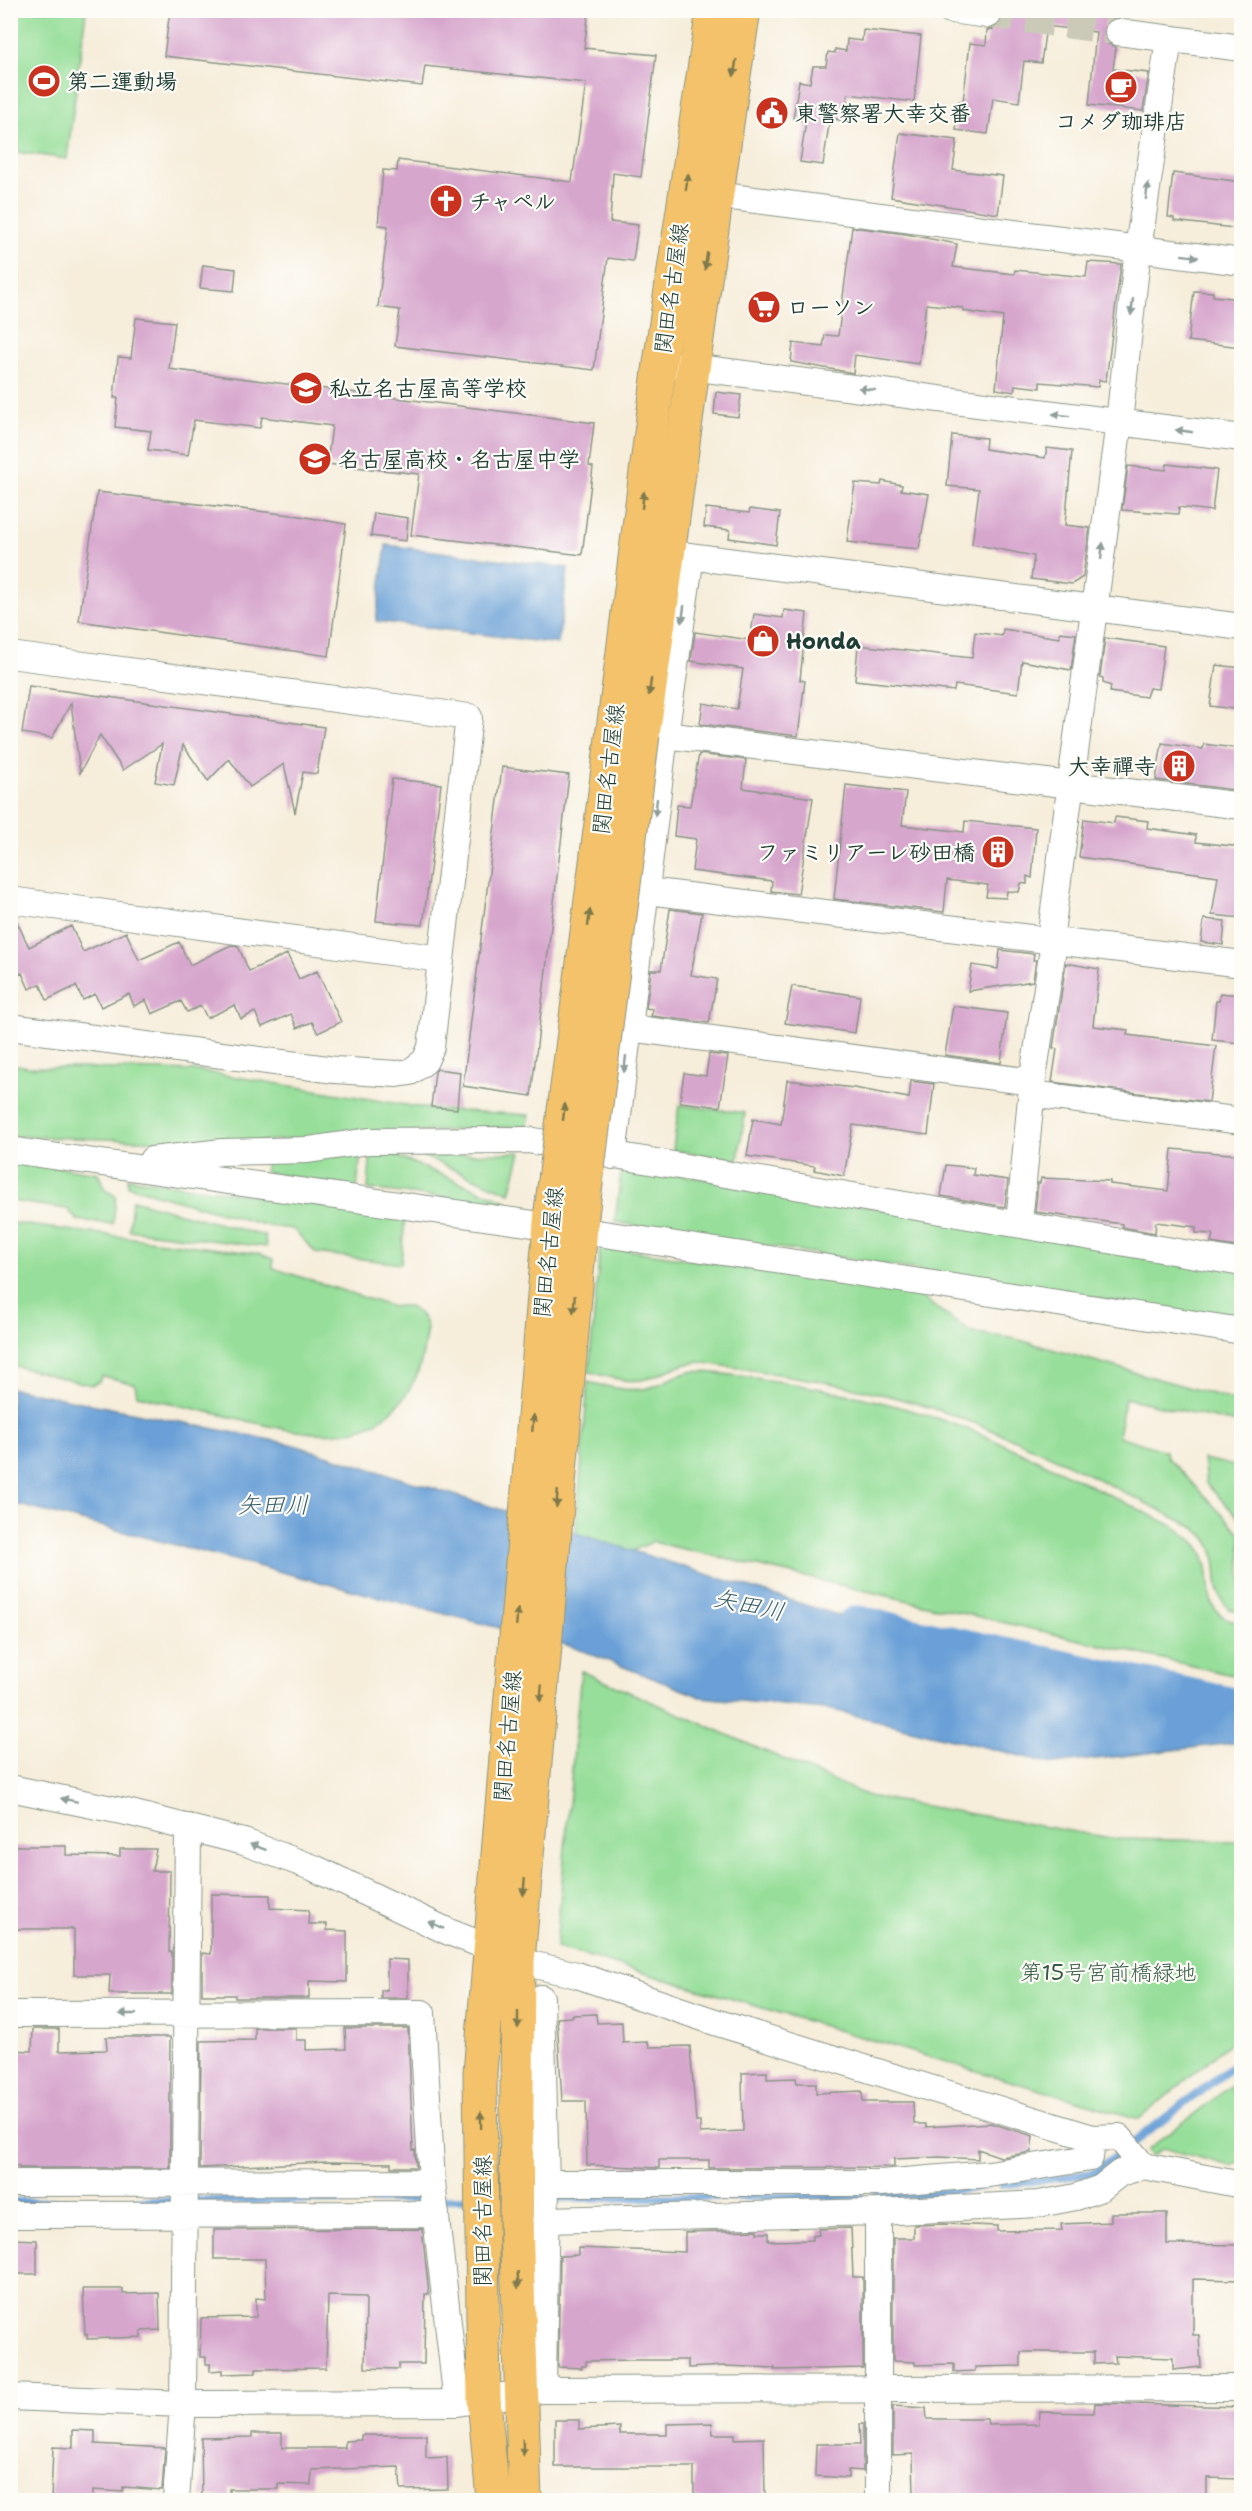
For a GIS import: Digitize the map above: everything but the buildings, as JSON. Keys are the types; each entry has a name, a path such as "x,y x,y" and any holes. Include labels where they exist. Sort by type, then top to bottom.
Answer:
{"main road":[{"name":"関田名古屋線","path":"640,733 636,549 660,363 712,10"},
{"name":"関田名古屋線","path":"493,2500 470,2401 483,2221 480,2073 504,1954 565,1229 640,733 680,555 692,367 744,10"},
{"name":"関田名古屋線","path":"504,1954 540,2204 525,2500"}],"street":[{"path":"951,10 988,15"},
{"path":"1118,32 1242,48"},
{"path":"1019,1223 1032,1087 1053,949 1050,940 1119,422 1138,249 1169,39"},
{"path":"716,195 1242,262"},
{"path":"660,363 1242,438"},
{"path":"636,549 1242,627"},
{"path":"10,656 469,717 431,1047 425,1061 410,1072 396,1074 334,1070 10,1027"},
{"path":"613,1155 646,891 640,733 1242,806"},
{"path":"646,891 1242,964"},
{"path":"10,900 441,960"},
{"path":"630,1028 1025,1081 1039,1095 1242,1120"},
{"path":"115,1165 222,1152 308,1150 366,1142 528,1140 1242,1263"},
{"path":"10,1150 565,1229 1242,1331"},
{"path":"10,1788 188,1827 244,1842 314,1868 449,1932 504,1954 577,1975 715,2022 1092,2138 1119,2137 1143,2166"},
{"path":"176,2500 183,2404 188,1827"},
{"path":"540,2204 541,1998"},
{"path":"10,2014 422,2013 434,2198 470,2401"},
{"path":"540,2204 989,2174 1090,2158 1092,2138"},
{"path":"540,2204 879,2212 1060,2201 1101,2188 1120,2173 1143,2166 1242,2185"},
{"path":"10,2183 186,2182 434,2198"},
{"path":"10,2216 186,2216 434,2198"},
{"path":"878,2500 879,2212"},
{"path":"10,2397 183,2404 470,2401 532,2392 1242,2388"}],"green space":[{"name":"第二運動場","path":"11,10 86,11 67,159 11,151"},
{"path":"10,1064 29,1067 200,1071 430,1109 530,1115 528,1124 524,1126 228,1143 11,1136"},
{"path":"679,1105 745,1113 738,1160 673,1150"},
{"path":"371,1151 393,1155 508,1202 507,1205 368,1189"},
{"path":"521,1152 510,1193 422,1156"},
{"path":"361,1153 357,1188 265,1172 265,1160"},
{"path":"11,1160 98,1173 105,1190 116,1196 113,1224 77,1220 67,1209 11,1201"},
{"path":"622,1165 1241,1269 1241,1321 615,1222"},
{"path":"128,1178 405,1217 401,1264 316,1253 293,1229 268,1226 128,1186"},
{"path":"132,1200 265,1236 266,1247 129,1230"},
{"path":"11,1223 260,1254 273,1259 273,1268 393,1307 410,1308 419,1313 427,1328 422,1359 416,1377 401,1401 384,1418 363,1428 341,1433 318,1433 269,1426 137,1395 135,1384 102,1376 99,1382 91,1385 11,1365"},
{"path":"600,1246 915,1293 970,1332 1016,1339 1241,1402 1241,1424 1125,1398 1118,1436 1166,1451 1167,1457 1241,1534 1241,1613 1230,1609 1223,1602 1219,1594 1213,1550 1205,1537 1196,1529 1055,1458 966,1420 906,1400 847,1386 698,1362 634,1381 589,1372"},
{"path":"695,1371 806,1386 918,1412 987,1437 1175,1527 1192,1540 1202,1552 1207,1567 1210,1597 1218,1613 1227,1619 1241,1623 1241,1677 653,1542 632,1551 575,1543 588,1382 621,1389 638,1389 655,1386 679,1375"},
{"path":"1203,1459 1241,1467 1241,1520 1206,1484"},
{"name":"第15号宮前橋緑地","path":"581,1671 868,1796 1116,1839 1241,1841 1241,2034 1139,2119 556,1947"},
{"path":"1241,2078 1241,2162 1231,2166 1163,2148 1152,2156 1147,2150"}],"water":[{"path":"386,545 568,568 558,644 376,621"},
{"name":"矢田川","path":"11,1388 291,1444 1039,1678 1201,1691 1241,1701 1241,1742 1053,1764 833,1710 701,1697 570,1646 11,1503"}],"waterway":[{"name":"矢田川","path":"858,1628 1242,1712"},
{"path":"1001,2185 1094,2173 1242,2059"},
{"path":"876,2196 915,2195 983,2187"},
{"path":"549,2198 861,2196"},
{"path":"10,2202 474,2199"}],"tunnel":[{"path":"988,15 1118,32"}],"place":[{"name":"第二運動場","path":"44,81"},
{"name":"コメダ珈琲店","path":"1121,87"},
{"name":"東警察署大幸交番","path":"772,113"},
{"name":"チャペル","path":"446,201"},
{"name":"ローソン","path":"764,307"},
{"name":"私立名古屋高等学校","path":"306,388"},
{"name":"名古屋高校・名古屋中学","path":"315,459"},
{"name":"Honda","path":"763,641"},
{"name":"大幸禪寺","path":"1179,766"},
{"name":"ファミリアーレ砂田橋","path":"998,852"}]}
